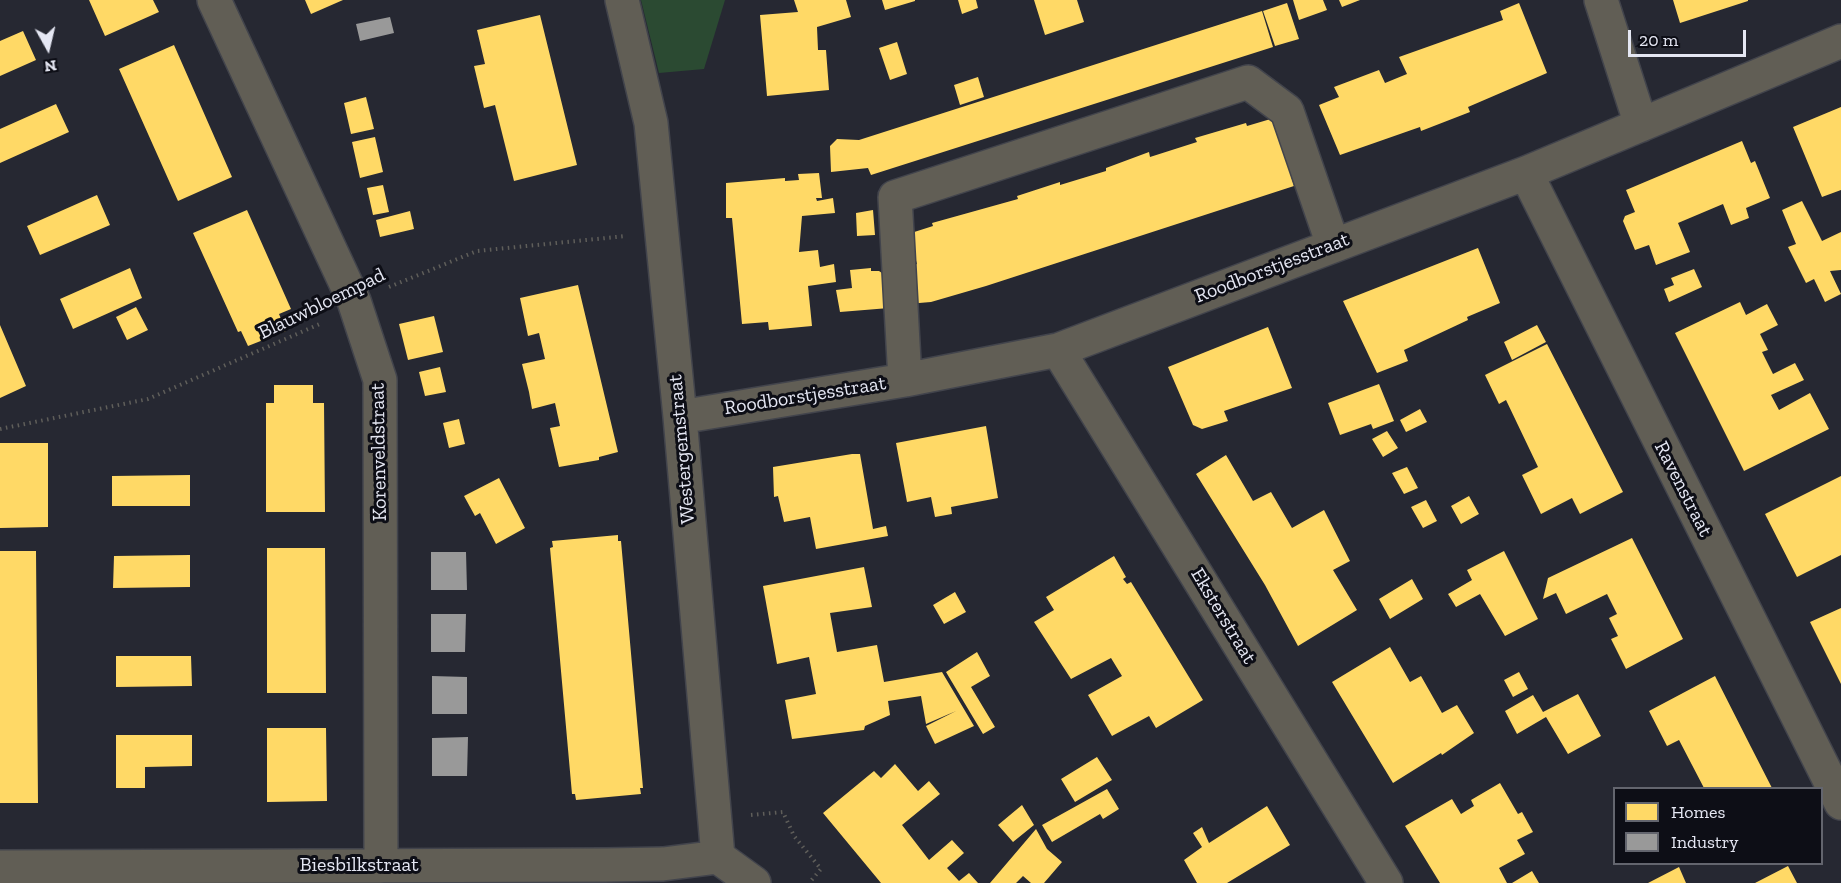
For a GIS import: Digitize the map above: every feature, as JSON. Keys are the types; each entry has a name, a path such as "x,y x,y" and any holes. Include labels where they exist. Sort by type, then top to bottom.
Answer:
{"street":[{"name":"Korenveldstraat","path":"214,0 354,301 380,380 381,866"},
{"name":"Westergemstraat","path":"622,0 651,123 681,417 718,857"},
{"path":"1601,0 1641,125"},
{"name":"Roodborstjesstraat","path":"681,417 905,380 1058,350 1526,173 1841,41"},
{"path":"905,380 895,197 1248,82 1287,111 1333,245"},
{"name":"Ravenstraat","path":"1526,173 1841,803"},
{"name":"Eksterstraat","path":"1058,350 1386,883"},
{"path":"699,883 718,857 754,883"},
{"name":"Biesbilkstraat","path":"0,867 259,874 381,866 663,864 718,857"}],"path":[{"name":"Blauwbloempad","path":"0,429 148,399 324,322 354,301 477,251 663,233"}],"green space":[{"path":"641,0 725,0 704,69 659,73"}],"building: Homes":[{"path":"89,0 153,0 159,12 105,36"},
{"path":"305,0 343,0 311,14"},
{"path":"794,0 846,0 851,17 817,27 818,50 826,50 829,90 767,96 760,15 798,12"},
{"path":"882,0 915,0 915,1 885,10"},
{"path":"958,0 976,0 978,8 962,14"},
{"path":"1034,0 1077,0 1084,22 1045,35"},
{"path":"1293,0 1323,0 1327,10 1299,20"},
{"path":"1339,0 1360,0 1342,7"},
{"path":"1673,0 1748,0 1748,1 1680,23"},
{"path":"1287,3 1299,39 1275,46 1263,11"},
{"path":"1519,3 1547,73 1468,107 1470,112 1421,131 1420,127 1340,155 1319,105 1339,97 1334,87 1379,70 1385,83 1407,74 1399,57 1503,20 1500,11"},
{"path":"1262,11 1273,47 871,175 868,168 831,172 830,146 837,139 859,140"},
{"path":"540,15 577,165 514,181 495,105 484,108 474,66 485,64 477,30"},
{"path":"23,31 36,60 0,76 0,41"},
{"path":"897,42 907,74 890,80 879,48"},
{"path":"174,45 232,177 178,201 119,69"},
{"path":"978,77 984,97 960,105 954,85"},
{"path":"366,97 374,129 351,134 344,103"},
{"path":"56,104 69,132 0,163 0,129"},
{"path":"1841,107 1841,190 1822,197 1793,127"},
{"path":"1274,118 1294,186 986,286 931,302 907,304 904,267 917,264 908,234 933,226 932,223 1018,199 1017,196 1060,182 1060,185 1106,171 1106,168 1149,152 1150,157 1197,142 1195,138 1246,123 1247,126"},
{"path":"375,137 383,172 360,178 352,142"},
{"path":"1742,141 1751,163 1755,161 1770,198 1746,208 1749,218 1731,225 1723,204 1678,223 1690,252 1656,265 1649,245 1635,250 1623,221 1625,216 1635,212 1626,190"},
{"path":"819,173 822,198 816,198 817,201 833,198 835,213 802,216 799,252 818,250 820,267 834,264 836,282 808,286 812,326 769,330 768,322 742,324 732,218 726,218 726,183 785,178 785,181 799,180 798,174"},
{"path":"383,185 389,212 373,215 367,188"},
{"path":"97,195 110,225 40,255 27,226"},
{"path":"1802,201 1822,241 1841,232 1841,270 1830,271 1841,294 1825,302 1814,279 1806,283 1788,247 1796,244 1782,210"},
{"path":"247,210 291,309 279,314 286,331 248,346 241,331 238,332 193,233"},
{"path":"873,210 875,235 857,236 856,213"},
{"path":"410,211 414,229 380,237 376,220"},
{"path":"1478,248 1500,303 1467,317 1468,320 1404,350 1408,361 1377,373 1343,301"},
{"path":"130,268 142,298 73,329 60,299"},
{"path":"871,268 871,271 879,271 885,275 889,308 840,312 836,290 852,288 850,270"},
{"path":"1694,269 1702,287 1669,302 1664,289 1674,285 1671,278"},
{"path":"578,285 618,452 599,457 599,460 559,467 550,428 560,426 555,403 532,409 522,364 545,359 539,333 528,336 520,298"},
{"path":"1740,302 1746,315 1767,304 1778,325 1760,334 1768,350 1762,352 1773,374 1795,363 1804,380 1771,395 1779,410 1810,393 1829,429 1744,471 1675,333"},
{"path":"136,307 148,330 127,340 116,317"},
{"path":"434,316 443,352 408,360 399,324"},
{"path":"0,325 26,386 0,398"},
{"path":"1537,325 1546,342 1512,360 1504,342"},
{"path":"1268,327 1292,388 1224,411 1228,421 1202,429 1193,425 1168,367"},
{"path":"1547,344 1623,492 1580,514 1572,498 1541,514 1522,475 1538,467 1506,400 1499,404 1485,375"},
{"path":"440,367 446,392 425,396 419,372"},
{"path":"1379,384 1394,421 1373,429 1371,424 1340,435 1328,403"},
{"path":"274,385 313,385 313,403 324,403 325,512 266,512 266,403 274,403"},
{"path":"1420,409 1427,422 1406,432 1400,420"},
{"path":"459,419 465,444 449,448 443,423"},
{"path":"986,426 998,498 951,507 952,514 935,517 931,497 907,502 896,443"},
{"path":"1387,431 1398,448 1383,457 1372,439"},
{"path":"0,443 48,443 48,527 0,528"},
{"path":"860,454 873,529 886,526 888,536 816,549 810,517 784,522 778,496 774,497 773,467"},
{"path":"1226,455 1253,501 1271,492 1292,528 1324,510 1350,561 1333,570 1357,610 1298,646 1265,585 1196,474"},
{"path":"1407,467 1418,488 1404,494 1392,473"},
{"path":"190,475 190,506 112,506 112,476"},
{"path":"1841,476 1841,555 1797,577 1765,514"},
{"path":"499,478 525,528 496,544 480,513 475,516 464,496"},
{"path":"1469,496 1479,514 1461,524 1451,506"},
{"path":"1426,500 1437,521 1423,528 1411,507"},
{"path":"618,535 618,541 621,541 643,788 640,788 641,794 576,800 575,794 572,794 550,548 553,547 552,541"},
{"path":"1632,538 1683,639 1626,669 1611,639 1618,636 1609,618 1617,614 1607,594 1566,614 1556,593 1543,599 1548,578"},
{"path":"267,548 325,548 326,693 267,693"},
{"path":"0,551 36,551 38,803 0,803"},
{"path":"1504,551 1538,619 1505,636 1480,594 1456,607 1448,594 1472,580 1467,570"},
{"path":"190,555 190,587 113,588 114,556"},
{"path":"1114,556 1126,577 1123,579 1127,584 1131,582 1203,700 1156,728 1149,716 1112,736 1088,695 1122,676 1111,658 1071,679 1034,622 1054,610 1046,597"},
{"path":"864,567 872,607 830,613 837,652 877,645 884,682 942,672 974,726 935,744 926,726 956,711 926,724 921,696 888,701 890,715 865,726 864,730 792,739 785,700 816,694 809,657 777,664 763,586"},
{"path":"1412,579 1423,599 1390,619 1379,599"},
{"path":"955,592 966,612 944,624 933,605"},
{"path":"1841,608 1841,684 1810,622"},
{"path":"1390,647 1410,682 1421,676 1442,713 1457,705 1474,733 1442,755 1441,753 1393,783 1332,682"},
{"path":"977,652 990,676 971,687 995,727 983,734 946,672"},
{"path":"116,656 191,656 192,686 116,687"},
{"path":"1519,672 1528,689 1513,697 1504,680"},
{"path":"1715,676 1771,787 1703,787 1679,740 1667,746 1649,711"},
{"path":"1578,694 1601,736 1568,754 1546,717 1517,734 1505,711 1533,695 1543,712"},
{"path":"267,728 326,728 327,801 267,802"},
{"path":"116,735 192,735 192,766 145,767 145,788 116,788"},
{"path":"1097,757 1112,780 1075,802 1061,779"},
{"path":"895,764 918,791 929,781 940,794 902,825 929,860 952,840 964,853 947,868 959,881 969,873 978,883 881,883 823,813 874,771 881,778"},
{"path":"1500,783 1518,814 1522,812 1533,832 1517,840 1525,854 1499,868 1507,883 1440,883 1405,826 1452,799 1461,814 1474,806 1471,800"},
{"path":"1107,789 1119,809 1103,819 1100,814 1052,842 1042,825"},
{"path":"1022,805 1034,825 1013,842 998,825"},
{"path":"1267,806 1290,845 1227,883 1197,883 1184,860 1202,847 1193,833 1202,827 1209,843"},
{"path":"1036,829 1047,849 1062,862 1044,883 1031,883 1023,876 1016,883 990,883"},
{"path":"1788,866 1797,883 1755,883"},
{"path":"1679,867 1686,883 1648,883"},
{"path":"1532,871 1539,883 1512,883"}],"building: Industry":[{"path":"390,17 394,33 360,41 356,24"},
{"path":"431,552 466,552 467,590 431,590"},
{"path":"431,614 466,614 465,652 431,652"},
{"path":"432,676 467,677 467,714 432,714"},
{"path":"468,737 467,776 432,776 432,738"}]}
